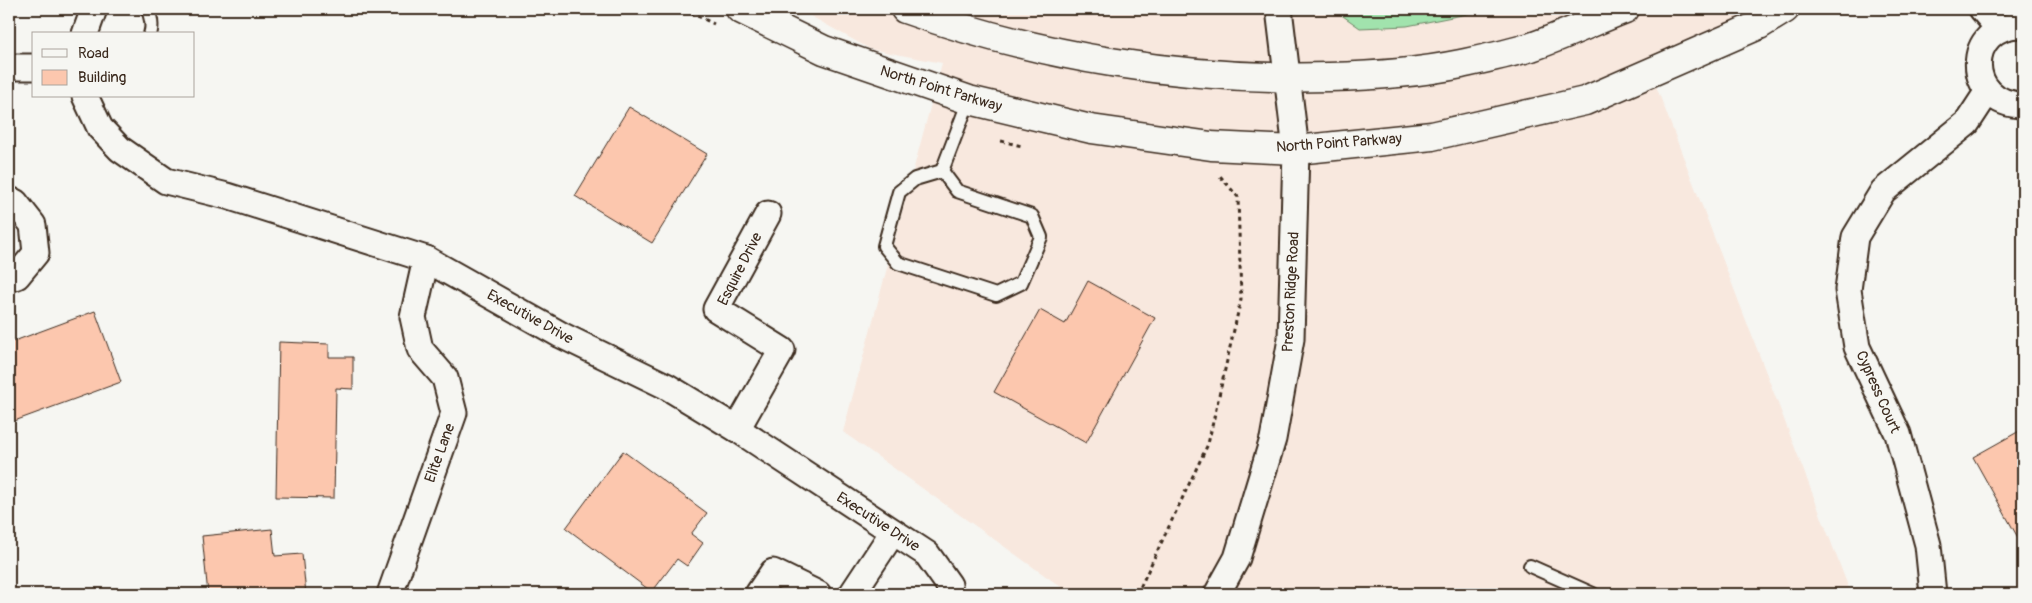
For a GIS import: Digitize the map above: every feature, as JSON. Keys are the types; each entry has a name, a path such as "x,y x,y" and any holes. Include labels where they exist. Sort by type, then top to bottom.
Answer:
{"street":[{"path":"86,32 94,9"},
{"name":"North Point Parkway","path":"740,9 824,50 969,100 1091,129 1211,146 1296,150 1432,136 1585,100 1759,25 1785,9"},
{"path":"906,9 994,36 1076,57 1226,75 1287,78 1392,75 1460,64 1530,47 1625,9"},
{"name":"Preston Ridge Road","path":"1217,594 1237,558 1273,439 1291,339 1296,150 1279,9"},
{"path":"1982,9 1999,29"},
{"path":"2023,24 2012,24 1999,29 1989,36 1978,57 1978,70 1988,91 1999,100 2012,105 2023,104"},
{"path":"9,67 32,67"},
{"name":"Cypress Court","path":"1933,594 1928,545 1898,434 1857,346 1848,290 1854,237 1883,192 1966,123 1988,91"},
{"name":"Executive Drive","path":"86,98 100,128 120,149 166,181 227,196 426,259 561,335 666,386 737,429 928,554 949,585 950,594"},
{"path":"9,200 15,202 33,225 36,253 17,276 9,279"},
{"name":"Esquire Drive","path":"737,429 782,350 716,309 768,214"},
{"name":"Elite Lane","path":"390,594 454,413 445,378 420,349 413,317 426,259"},
{"path":"852,594 893,532"},
{"path":"758,594 773,572 818,594"}],"lane":[{"path":"147,9 150,13 151,32"},
{"path":"942,171 969,100"},
{"path":"942,171 957,191 1032,216 1041,237 1021,283 996,295 898,263 884,246 899,192 915,179 942,171"},
{"path":"1530,566 1593,594"}],"shaded area":[{"path":"798,9 1814,9 1764,26 1653,78 1851,594 1071,594 843,432 942,63 870,49"}],"green space":[{"path":"1333,9 1492,9 1407,26 1360,28"}],"building":[{"path":"629,107 707,154 652,243 575,196"},
{"path":"1088,281 1155,318 1086,443 994,392 1040,310 1065,324"},
{"path":"95,311 121,382 9,423 9,343"},
{"path":"279,342 329,344 329,357 353,357 353,389 336,388 334,498 276,497"},
{"path":"2023,429 2023,541 2021,543 1973,457"},
{"path":"623,451 707,513 691,534 703,543 687,566 677,559 652,592 566,528"},
{"path":"272,529 275,556 302,554 306,594 208,594 202,536"}]}
